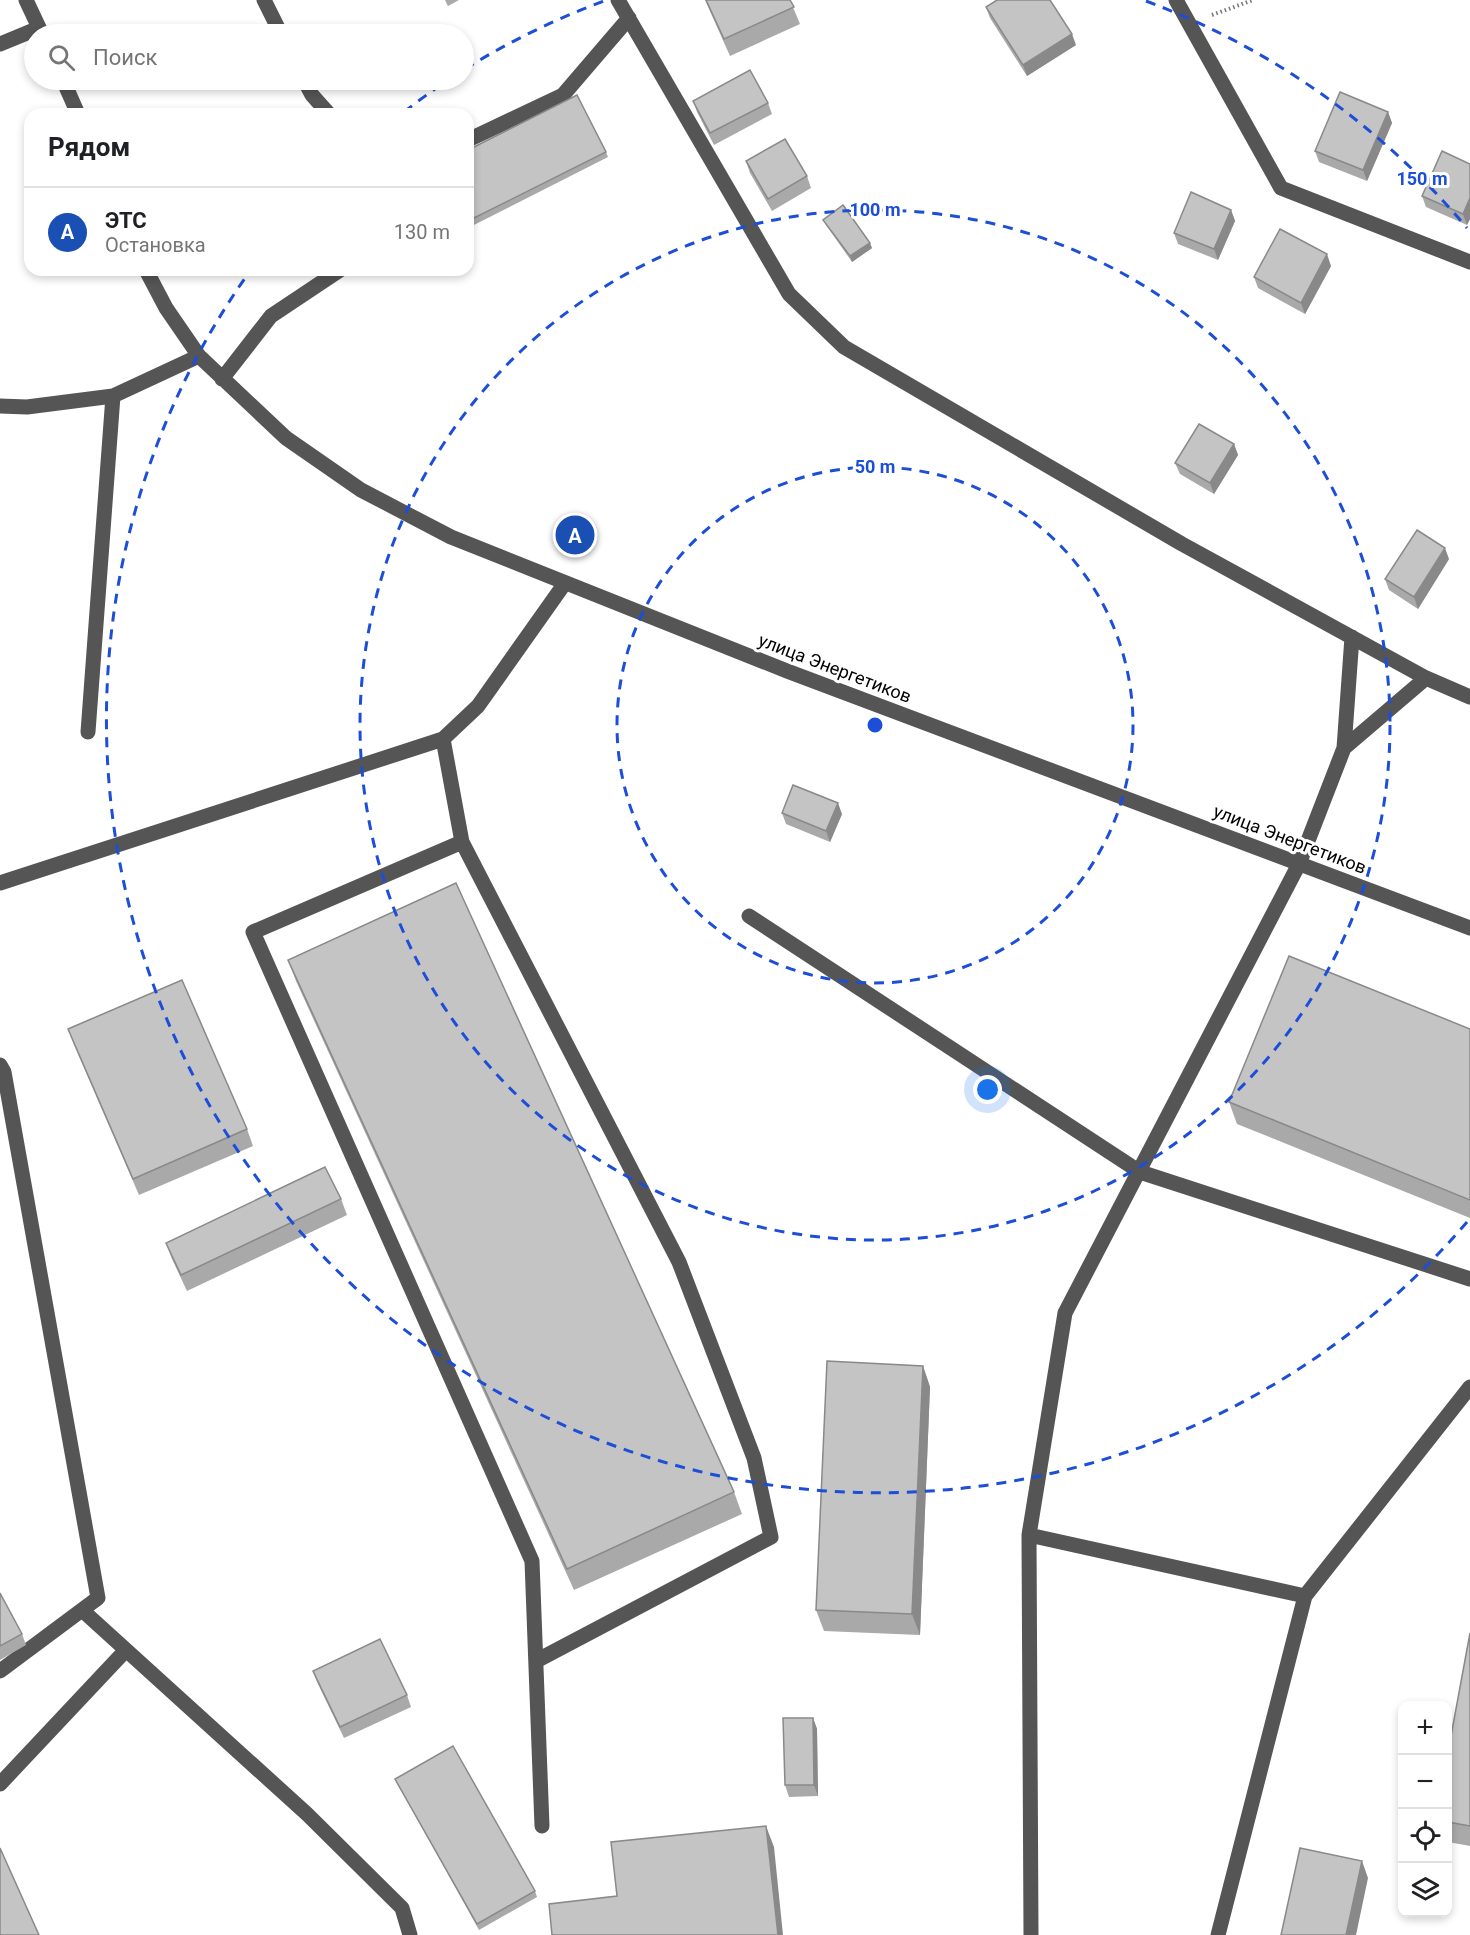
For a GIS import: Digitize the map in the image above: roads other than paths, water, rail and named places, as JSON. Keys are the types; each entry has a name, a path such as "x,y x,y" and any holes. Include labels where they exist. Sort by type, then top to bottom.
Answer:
{"street":[{"path":"26,0 37,24"},
{"path":"264,0 277,24"},
{"path":"618,0 789,294 844,347 1182,544 1426,678 1470,697"},
{"path":"1176,0 1281,188 1470,262"},
{"path":"474,137 563,95 629,18"},
{"path":"0,44 24,36"},
{"path":"67,90 75,108"},
{"path":"309,90 324,108"},
{"name":"улица Энергетиков","path":"149,276 166,308 199,356 286,438 361,490 451,537 787,671 1470,928"},
{"path":"222,379 271,316 331,276"},
{"path":"0,406 27,407 113,396 199,356"},
{"path":"88,732 113,396"},
{"path":"0,884 443,739 478,706 565,583"},
{"path":"1031,1935 1029,1535 1065,1313 1299,864 1344,748 1352,637"},
{"path":"1344,748 1426,678"},
{"path":"443,739 462,842 679,1262 754,1458 771,1537 536,1661"},
{"path":"462,842 253,932 532,1562 542,1826"},
{"path":"749,916 1140,1172 1470,1279"},
{"path":"0,1065 4,1072 98,1598 0,1671"},
{"path":"1218,1935 1305,1596 1470,1387"},
{"path":"1029,1535 1305,1596"},
{"path":"82,1610 307,1814 402,1908 410,1935"},
{"path":"0,1784 126,1650"}],"place":[{"name":"ЭТС","path":"575,535"}]}
